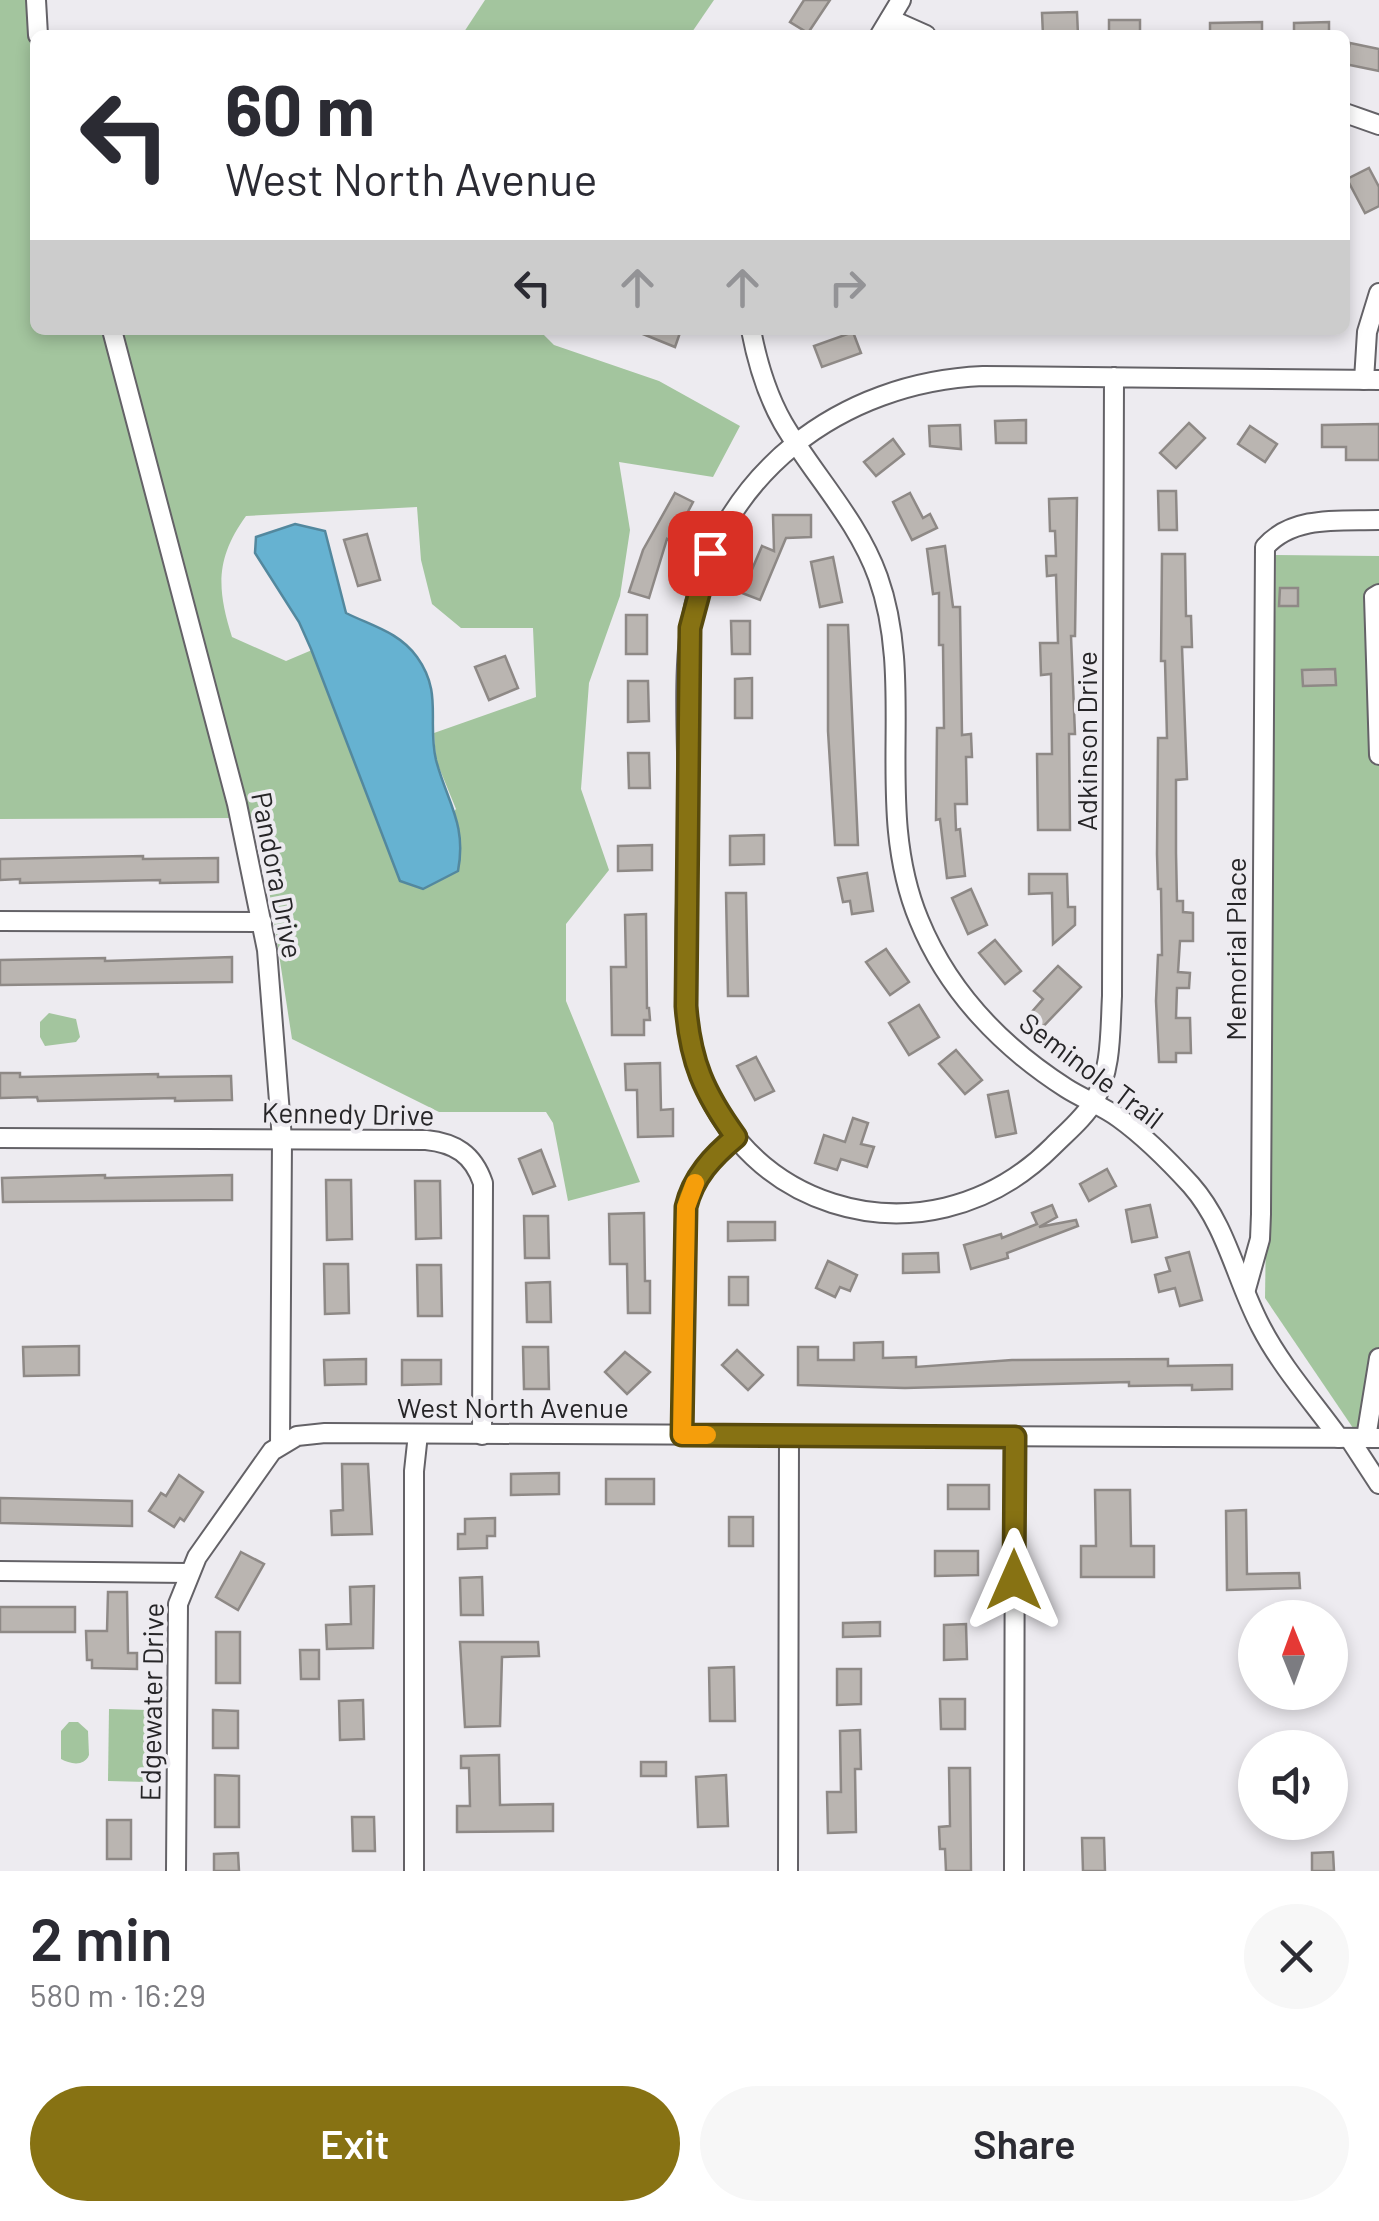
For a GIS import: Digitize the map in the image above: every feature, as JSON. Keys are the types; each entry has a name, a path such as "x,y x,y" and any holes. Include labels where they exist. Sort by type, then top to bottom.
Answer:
{"street":[{"path":"36,0 38,30"},
{"path":"885,27 902,0"},
{"path":"1350,114 1379,126"},
{"path":"1094,1103 1037,1162 1012,1181 978,1199 921,1213 881,1214 816,1198 756,1161 736,1137 702,1086 688,1028 690,628 703,572 717,538 748,489 796,442 856,406 927,382 983,376 1371,380 1366,332 1379,293"},
{"name":"Pandora Drive","path":"113,335 237,804 262,922 276,1036 282,1138 280,1445"},
{"name":"Seminole Trail","path":"753,335 775,407 851,521 884,595 891,633 896,825 904,874 921,926 945,973 988,1026 1065,1088 1126,1124 1193,1188 1226,1240 1264,1332 1358,1438 1379,1484"},
{"name":"Adkinson Drive","path":"1094,1103 1107,1061 1112,996 1114,378"},
{"name":"Memorial Place","path":"1246,1290 1260,1239 1261,1214 1265,546 1274,536 1317,521 1379,520"},
{"path":"1379,594 1374,597 1373,628 1379,754"},
{"path":"0,921 262,922"},
{"path":"682,1435 686,1207 705,1167 736,1137"},
{"name":"Kennedy Drive","path":"0,1138 444,1142 463,1151 478,1169 483,1183 482,1435"},
{"path":"1358,1438 1379,1358"},
{"name":"West North Avenue","path":"280,1445 297,1436 325,1433 1358,1438"},
{"path":"414,1871 414,1471 418,1434"},
{"path":"788,1871 789,1436"},
{"path":"1014,1871 1015,1437"},
{"name":"Edgewater Drive","path":"176,1871 178,1604 188,1573 280,1445"},
{"path":"0,1571 188,1573"}],"green space":[{"path":"0,0 28,0 31,30 30,335 105,335 232,818 0,819"},
{"path":"485,0 714,0 693,30 465,30"},
{"path":"121,335 544,335 554,345 659,381 740,426 713,477 619,462 630,530 620,596 589,683 581,789 609,870 566,924 566,1001 640,1182 568,1201 553,1123 546,1112 439,1112 292,1039 258,818 249,818","holes":["417,507 421,560 432,604 461,628 533,628 536,697 434,733 436,760 456,809 400,880 312,650 286,661 232,637 223,604 224,561 246,516"]},
{"path":"1276,555 1379,556 1379,1427 1353,1428 1265,1298"},
{"path":"49,1013 76,1019 80,1037 76,1042 45,1046 40,1037 40,1022"},
{"path":"109,1709 148,1710 147,1782 108,1781"},
{"path":"69,1722 78,1722 88,1731 89,1755 80,1763 61,1759 61,1731"}],"water":[{"path":"295,524 325,531 346,613 402,641 417,657 430,683 436,760 455,814 460,854 458,871 423,889 400,881 311,649 299,622 255,553 256,537"}],"building":[{"path":"804,0 830,0 810,30 790,22"},
{"path":"1077,12 1078,30 1043,30 1042,13"},
{"path":"1109,20 1140,20 1140,30 1109,30"},
{"path":"1262,22 1262,30 1210,30 1210,23"},
{"path":"1329,22 1329,30 1294,30 1294,23"},
{"path":"1350,43 1379,49 1379,71 1350,65"},
{"path":"1369,168 1379,187 1379,206 1365,213 1350,178"},
{"path":"645,335 679,335 675,347"},
{"path":"854,335 861,353 822,367 814,346"},
{"path":"1026,420 1026,443 996,443 995,421"},
{"path":"1189,423 1205,438 1176,468 1160,453"},
{"path":"1379,424 1379,460 1346,460 1346,447 1322,447 1322,425"},
{"path":"960,425 961,449 930,446 929,426"},
{"path":"1250,426 1277,444 1265,462 1238,444"},
{"path":"893,439 904,454 876,476 864,462"},
{"path":"1158,491 1176,491 1177,530 1159,530"},
{"path":"675,493 693,502 672,542 667,539 649,598 629,592 643,550"},
{"path":"910,493 923,518 930,514 937,528 912,540 893,502"},
{"path":"1077,498 1075,636 1071,636 1075,734 1069,734 1070,830 1038,830 1037,754 1052,754 1051,674 1041,675 1040,643 1058,643 1056,575 1047,576 1046,556 1056,556 1049,499"},
{"path":"773,515 811,515 811,537 786,538 760,600 742,593 762,546 774,551"},
{"path":"367,534 380,580 358,586 344,540"},
{"path":"945,546 953,607 960,607 962,735 971,734 972,757 966,757 967,804 955,804 965,876 947,878 940,819 936,820 937,728 944,728 943,645 939,645 939,593 933,594 927,549"},
{"path":"1162,554 1185,554 1186,616 1191,616 1192,647 1182,647 1187,779 1176,780 1177,901 1183,901 1183,912 1193,913 1193,941 1180,941 1178,972 1190,973 1189,988 1177,988 1176,1018 1190,1018 1191,1053 1176,1053 1176,1062 1159,1062 1156,1001 1158,955 1162,955 1157,854 1158,738 1167,738 1165,661 1161,661"},
{"path":"833,557 842,602 820,607 811,562"},
{"path":"1280,588 1298,588 1298,606 1279,606"},
{"path":"626,615 647,615 647,654 626,654"},
{"path":"731,621 750,621 750,654 732,654"},
{"path":"828,625 848,625 858,845 835,845 828,731"},
{"path":"505,656 518,688 489,700 475,667"},
{"path":"1335,669 1336,685 1303,686 1302,670"},
{"path":"752,678 752,718 735,718 735,679"},
{"path":"628,681 648,681 649,721 628,722"},
{"path":"628,753 649,753 650,788 629,788"},
{"path":"764,835 764,864 730,865 730,836"},
{"path":"652,845 652,870 618,871 618,846"},
{"path":"218,858 218,882 0,880 0,859"},
{"path":"867,873 873,911 852,914 850,901 843,902 838,878"},
{"path":"1029,874 1067,874 1068,907 1075,907 1075,925 1053,944 1052,893 1029,894"},
{"path":"971,889 987,925 968,934 952,898"},
{"path":"726,893 746,893 748,996 728,996"},
{"path":"646,914 650,1020 644,1020 644,1035 612,1035 611,967 626,967 625,915"},
{"path":"995,940 1021,971 1005,984 979,953"},
{"path":"886,949 909,982 890,995 866,962"},
{"path":"232,957 232,982 0,985 0,960"},
{"path":"1058,966 1081,987 1036,1034 1023,1022 1043,999 1034,991"},
{"path":"919,1005 939,1037 909,1055 889,1023"},
{"path":"956,1050 982,1080 965,1094 939,1064"},
{"path":"756,1057 774,1091 755,1100 737,1066"},
{"path":"660,1063 661,1110 673,1109 673,1136 638,1137 637,1090 626,1090 625,1064"},
{"path":"0,1073 20,1073 20,1077 231,1076 232,1100 0,1098"},
{"path":"1008,1091 1016,1133 996,1137 988,1095"},
{"path":"853,1118 868,1123 861,1144 874,1147 867,1167 841,1159 837,1170 815,1163 824,1135 845,1142"},
{"path":"541,1150 555,1186 533,1194 519,1159"},
{"path":"1107,1169 1116,1186 1089,1201 1080,1184"},
{"path":"232,1175 232,1200 3,1202 2,1178"},
{"path":"326,1180 351,1180 352,1239 327,1240"},
{"path":"415,1181 440,1181 441,1238 416,1239"},
{"path":"1052,1205 1057,1217 1039,1227 1076,1220 1078,1226 1007,1253 1008,1258 971,1269 964,1245 1001,1234 1002,1238 1037,1224 1032,1213"},
{"path":"1150,1205 1157,1237 1132,1242 1126,1210"},
{"path":"644,1213 645,1281 650,1281 650,1313 628,1313 627,1264 610,1264 609,1214"},
{"path":"524,1216 548,1216 549,1258 525,1258"},
{"path":"728,1222 775,1222 775,1240 728,1241"},
{"path":"1189,1252 1202,1300 1180,1306 1175,1288 1159,1292 1155,1275 1170,1271 1166,1258"},
{"path":"938,1253 939,1272 903,1273 903,1254"},
{"path":"828,1261 857,1275 850,1291 840,1287 835,1297 816,1288"},
{"path":"324,1264 348,1264 349,1313 325,1314"},
{"path":"417,1265 441,1265 442,1316 418,1316"},
{"path":"729,1277 748,1277 748,1305 729,1305"},
{"path":"550,1282 551,1322 527,1322 526,1283"},
{"path":"883,1342 883,1358 916,1357 916,1367 1012,1360 1168,1359 1168,1366 1232,1365 1232,1389 1129,1386 1129,1382 905,1388 798,1385 798,1347 818,1347 818,1360 854,1360 854,1343"},
{"path":"79,1346 79,1375 24,1376 23,1347"},
{"path":"523,1347 548,1347 549,1389 524,1389"},
{"path":"737,1350 763,1375 748,1390 722,1365"},
{"path":"625,1352 650,1372 627,1394 605,1372"},
{"path":"366,1359 366,1384 325,1385 324,1360"},
{"path":"402,1360 441,1360 441,1384 402,1385"},
{"path":"342,1464 368,1464 372,1534 332,1535 331,1511 343,1510"},
{"path":"559,1473 559,1494 511,1495 511,1474"},
{"path":"179,1475 203,1492 184,1521 180,1518 174,1527 149,1511 161,1493 166,1496"},
{"path":"606,1479 654,1479 654,1504 606,1504"},
{"path":"948,1485 989,1485 989,1509 948,1509"},
{"path":"1095,1490 1130,1490 1131,1546 1154,1546 1154,1577 1081,1577 1081,1546 1096,1546"},
{"path":"0,1498 132,1501 132,1526 0,1523"},
{"path":"1246,1510 1247,1574 1299,1573 1300,1588 1227,1590 1226,1511"},
{"path":"729,1517 753,1517 753,1546 729,1546"},
{"path":"495,1518 495,1536 487,1536 487,1548 458,1549 458,1534 465,1534 465,1519"},
{"path":"935,1551 978,1551 978,1575 935,1576"},
{"path":"241,1552 264,1564 238,1610 216,1597"},
{"path":"482,1577 483,1615 461,1615 460,1578"},
{"path":"374,1586 373,1648 327,1649 326,1625 351,1624 350,1587"},
{"path":"108,1592 127,1592 128,1653 137,1653 137,1669 92,1668 92,1660 87,1660 86,1631 107,1631"},
{"path":"0,1607 75,1607 75,1632 0,1632"},
{"path":"880,1622 880,1636 843,1637 843,1623"},
{"path":"966,1624 967,1659 944,1660 944,1625"},
{"path":"216,1632 240,1632 240,1683 216,1683"},
{"path":"460,1642 538,1642 539,1656 502,1657 500,1726 465,1727"},
{"path":"300,1650 319,1650 319,1679 301,1679"},
{"path":"734,1667 735,1721 710,1721 709,1668"},
{"path":"837,1669 861,1669 861,1704 837,1705"},
{"path":"940,1699 965,1699 965,1729 941,1729"},
{"path":"363,1700 364,1739 340,1740 339,1701"},
{"path":"213,1710 238,1711 238,1748 213,1748"},
{"path":"860,1730 861,1769 855,1769 856,1832 828,1833 827,1792 841,1792 840,1731"},
{"path":"499,1755 500,1805 553,1804 553,1831 457,1832 457,1806 470,1806 469,1768 461,1768 461,1756"},
{"path":"641,1762 666,1762 666,1776 641,1776"},
{"path":"949,1768 970,1768 971,1871 946,1871 945,1849 940,1849 939,1827 950,1826"},
{"path":"215,1775 239,1776 239,1827 215,1827"},
{"path":"726,1775 728,1826 698,1827 696,1777"},
{"path":"352,1817 374,1817 375,1851 353,1851"},
{"path":"107,1820 131,1820 131,1859 107,1859"},
{"path":"1082,1838 1104,1838 1105,1871 1083,1871"},
{"path":"1333,1852 1334,1871 1312,1871 1312,1853"},
{"path":"238,1853 239,1871 214,1871 214,1854"}],"slow traffic":[{"path":"695,1183 686,1207 682,1435 707,1435"}],"route":[{"path":"710,553 690,628 686,1006 690,1045 702,1086 736,1137 705,1167 686,1207 682,1435 1015,1437 1014,1580"}]}
